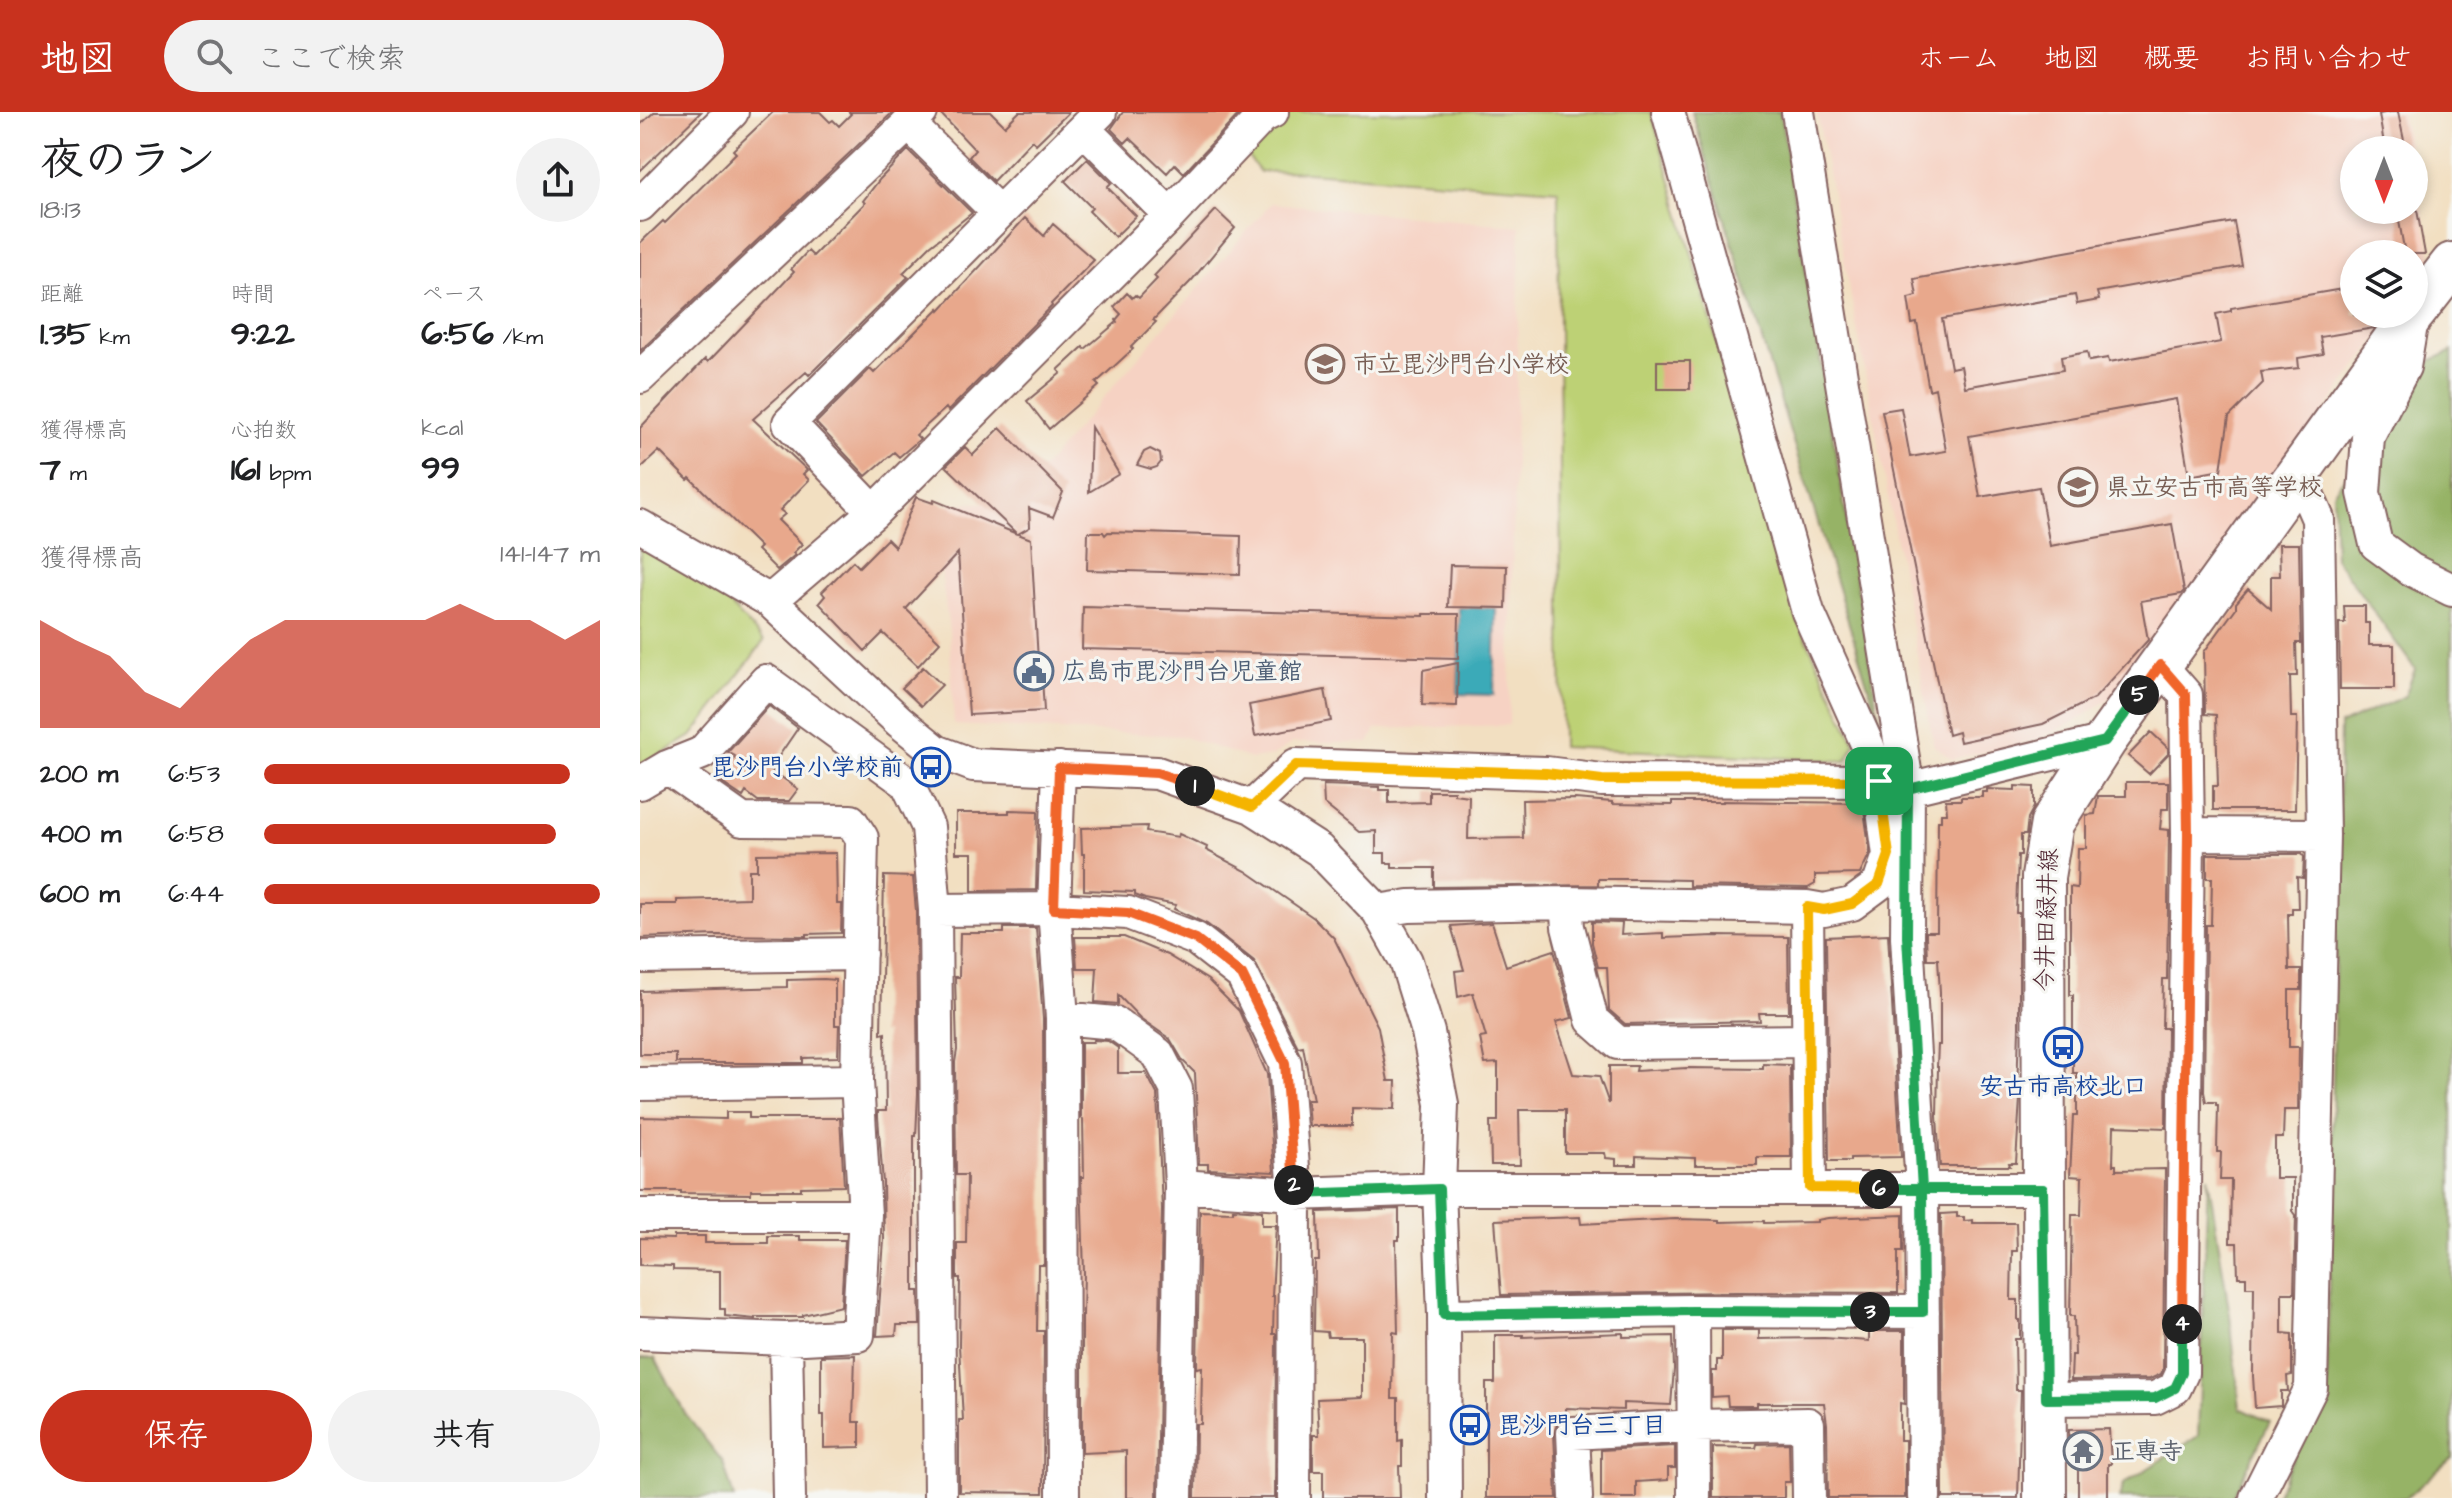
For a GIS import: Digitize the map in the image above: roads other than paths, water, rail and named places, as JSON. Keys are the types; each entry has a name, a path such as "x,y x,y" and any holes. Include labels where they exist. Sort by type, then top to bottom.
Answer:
{"main road":[{"name":"今井田緑井線","path":"2428,295 2452,264"},
{"name":"今井田緑井線","path":"2045,1498 2043,877 2052,823 2105,741 2403,328"}],"street":[{"path":"640,205 732,112"},
{"path":"770,601 874,512 1170,215 1262,117 1272,112"},
{"path":"1378,911 1409,906 1566,903 1807,907 1824,910 1852,904 1879,884 1889,855 1894,785 1868,746 1808,612 1668,112"},
{"path":"1798,112 1894,785 1907,937 1922,1189 1924,1498"},
{"path":"640,377 915,118 999,213"},
{"path":"874,512 789,423 1092,120 1170,215"},
{"path":"2411,328 2404,367 2368,437 2364,493 2376,544 2410,569 2452,590"},
{"path":"2256,1498 2311,1388 2323,835 2318,519 2298,473"},
{"path":"640,526 770,601 899,721 936,751 973,765 1157,773 1252,807 1319,850 1378,911 1406,961 1428,1032 1442,1104 1439,1189 1444,1315 1445,1498"},
{"path":"2046,1399 2155,1398 2175,1388 2182,1373 2188,834 2186,695 2160,665"},
{"path":"654,775 702,753 766,681 907,783 928,827 935,910 940,1498"},
{"path":"1252,807 1296,765 1546,773 1602,780 1894,785 2105,741"},
{"path":"1059,768 1054,909 1062,1018 1063,1498"},
{"path":"640,1333 786,1339 858,1335 865,1215 857,1081 862,838 851,821 742,820 654,775"},
{"path":"2188,834 2323,835"},
{"path":"1566,903 1568,927 1592,1020 1618,1043 1807,1041"},
{"path":"1807,907 1810,1188"},
{"path":"935,910 1054,909 1128,913 1196,939 1242,975 1285,1063 1295,1194 1294,1498"},
{"path":"640,957 860,954"},
{"path":"1062,1018 1115,1023 1158,1054 1176,1089 1181,1186 1176,1498"},
{"path":"640,1084 857,1081"},
{"path":"1181,1186 1295,1194 1439,1189 2043,1189"},
{"path":"640,1215 865,1215"},
{"path":"1444,1315 1693,1311 1923,1312"},
{"path":"1693,1311 1694,1498"},
{"path":"786,1339 789,1498"},
{"path":"1576,1498 1573,1433 1808,1424 1809,1498"}],"water":[{"path":"1459,607 1496,608 1494,695 1458,694"}],"place":[{"name":"市立毘沙門台小学校","path":"1325,364"},
{"name":"県立安古市高等学校","path":"2078,487"},
{"name":"広島市毘沙門台児童館","path":"1034,671"},
{"name":"毘沙門台小学校前","path":"931,767"},
{"name":"安古市高校北口","path":"2063,1047"},
{"name":"毘沙門台三丁目","path":"1470,1425"},
{"name":"正専寺","path":"2083,1451"}]}
